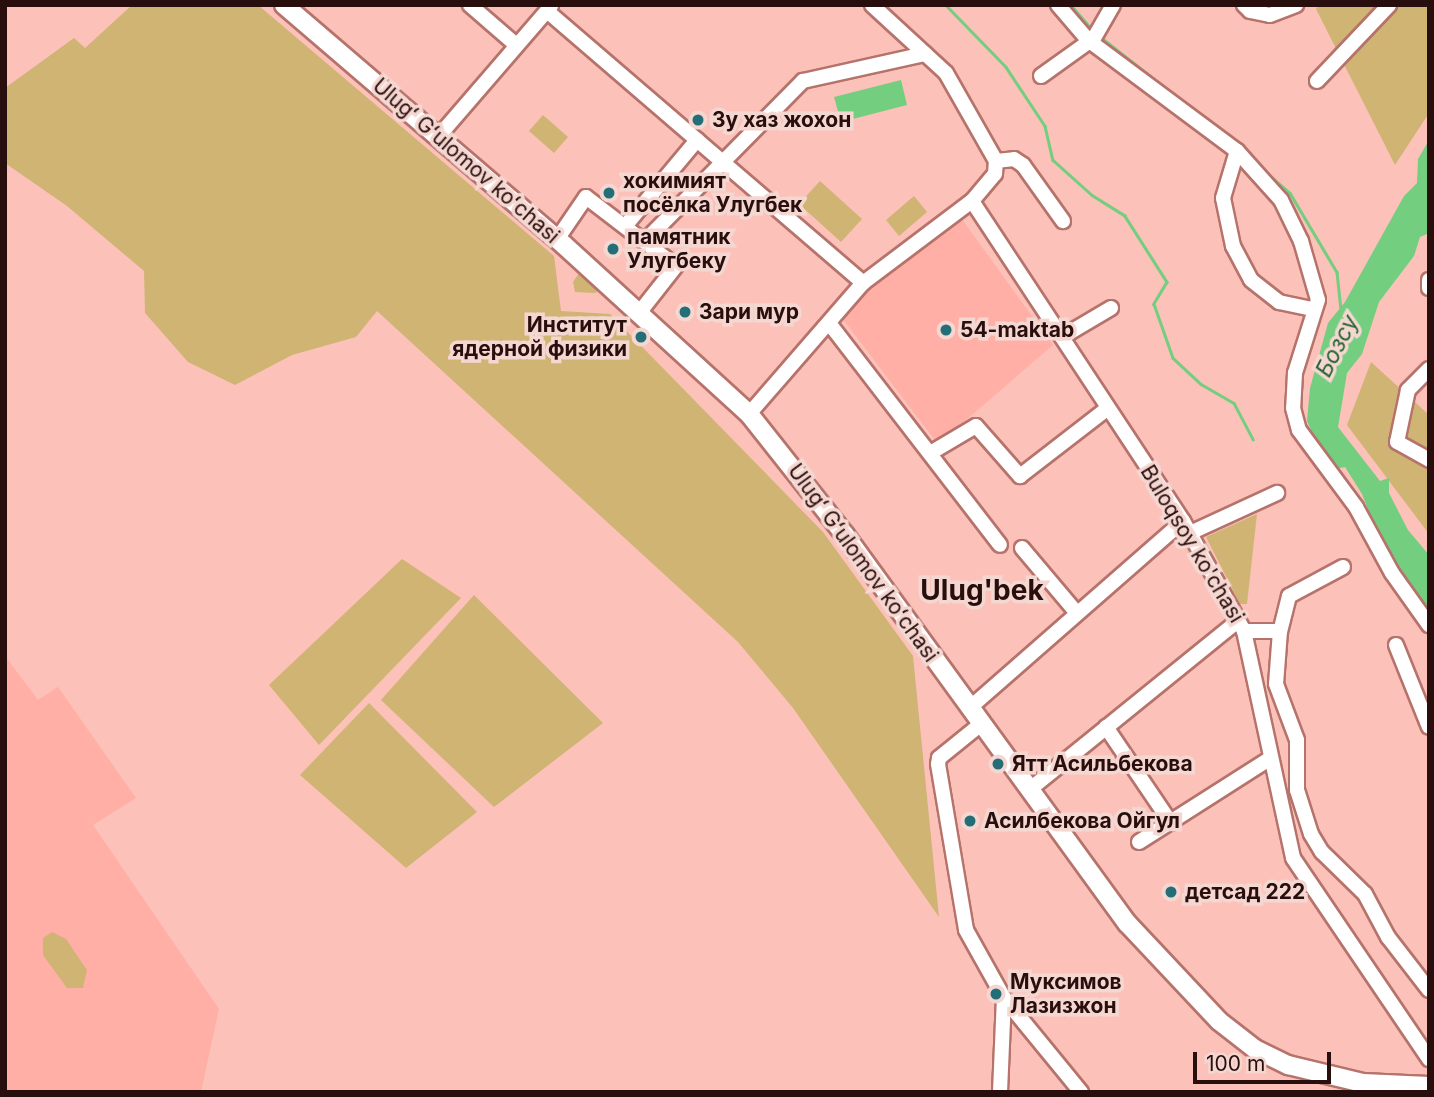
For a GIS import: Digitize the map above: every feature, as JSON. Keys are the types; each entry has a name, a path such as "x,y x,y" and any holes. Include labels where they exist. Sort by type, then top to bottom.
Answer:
{"main road":[{"name":"Ulugʻ Gʻulomov koʻchasi","path":"284,5 560,235 643,308 751,412 849,532 973,705 1160,954 1239,1031 1273,1052 1307,1065 1402,1086 1429,1078"},
{"name":"Ulugʻ Gʻulomov koʻchasi","path":"292,5 751,412 845,536 1127,923 1219,1021 1255,1049 1288,1065 1345,1080 1429,1086"}],"street":[{"path":"470,5 515,44"},
{"path":"751,412 863,283 972,201 995,174 996,161 946,73 872,5"},
{"path":"1058,5 1091,38 1237,151 1282,200 1301,241 1318,300 1295,373 1293,408 1300,430 1356,507 1392,573 1429,625"},
{"path":"1041,76 1091,38 1105,24 1113,5"},
{"path":"1244,5 1250,11 1270,15 1296,5"},
{"path":"1317,81 1389,5"},
{"path":"439,135 515,44 550,8 697,140 863,283"},
{"path":"645,241 803,81 925,54"},
{"path":"626,225 697,140"},
{"path":"1237,151 1223,198 1233,246 1251,280 1279,302 1313,309"},
{"path":"996,161 1014,159 1023,165 1063,221"},
{"path":"560,235 586,197 626,225 676,266 643,308"},
{"name":"Buloqsoy ko'chasi","path":"972,201 1186,527 1241,626 1293,858 1429,1059"},
{"path":"1429,280 1429,288"},
{"path":"1062,337 1111,308"},
{"path":"829,323 932,452 1000,545"},
{"path":"1429,369 1408,390 1396,442 1429,460"},
{"path":"932,452 976,426 1020,476 1108,408"},
{"path":"973,705 1076,612 1186,527 1277,493"},
{"path":"1022,548 1076,612"},
{"path":"1343,568 1289,596 1280,631 1276,684 1297,740 1297,790 1311,834 1322,852 1365,894 1388,937 1429,990"},
{"path":"1034,786 1241,626 1280,631"},
{"path":"1396,645 1429,727"},
{"path":"981,724 938,764 968,936 1004,998 1081,1092"},
{"path":"1107,727 1171,824"},
{"path":"1139,842 1271,758"},
{"path":"1000,1092 1004,998"}],"shaded area":[{"path":"132,5 258,5 554,256 561,311 610,314 823,532 913,656 939,917 793,708 738,642 377,311 356,337 292,355 235,385 188,362 145,313 144,271 67,206 5,163 5,88 74,38 85,48"},
{"path":"1319,5 1429,5 1429,113 1395,165 1316,9"},
{"path":"543,115 568,137 554,153 529,131"},
{"path":"820,181 862,219 841,242 799,204"},
{"path":"914,196 927,212 899,236 886,220"},
{"name":"54-maktab","path":"961,218 1053,345 938,444 839,314"},
{"path":"581,270 602,288 595,293 575,292 573,282"},
{"path":"1371,362 1429,415 1429,534 1347,425"},
{"path":"1257,514 1247,604 1240,604 1206,537"},
{"path":"402,559 461,598 319,745 269,685"},
{"path":"474,595 603,723 494,807 381,700"},
{"path":"5,656 38,700 58,687 136,798 93,825 219,1009 201,1092 5,1092"},
{"path":"369,703 477,812 406,868 300,775"},
{"path":"52,932 66,939 87,970 83,988 67,988 43,955 43,938"}],"water":[{"path":"901,80 907,105 841,122 834,97"},
{"name":"Бозсу","path":"1429,140 1429,233 1420,237 1414,256 1379,302 1362,354 1347,373 1338,427 1380,481 1389,478 1389,493 1408,530 1429,555 1429,611 1381,543 1362,494 1345,467 1335,469 1320,450 1307,421 1310,388 1328,323 1345,302 1404,196 1417,183 1418,159"}],"waterway":[{"path":"946,5 1006,67 1045,126 1053,160 1092,195 1125,216 1167,282 1154,304 1173,358 1201,384 1234,403 1253,439"},
{"path":"1071,5 1092,29"},
{"path":"1102,38 1201,116"},
{"path":"1259,166 1290,193 1337,272 1341,311"}],"place":[{"name":"Зу хаз жохон","path":"698,120"},
{"name":"хокимият посёлка Улугбек","path":"609,193"},
{"name":"памятник Улугбеку","path":"613,249"},
{"name":"Зари мур","path":"685,312"},
{"name":"54-maktab","path":"946,330"},
{"name":"Институт ядерной физики","path":"641,337"},
{"name":"Ятт Асильбекова","path":"998,764"},
{"name":"Асилбекова Ойгул","path":"970,821"},
{"name":"детсад 222","path":"1171,892"},
{"name":"Муксимов Лазизжон","path":"996,994"}],"district":[{"name":"Ulug'bek","path":"982,590"}]}
